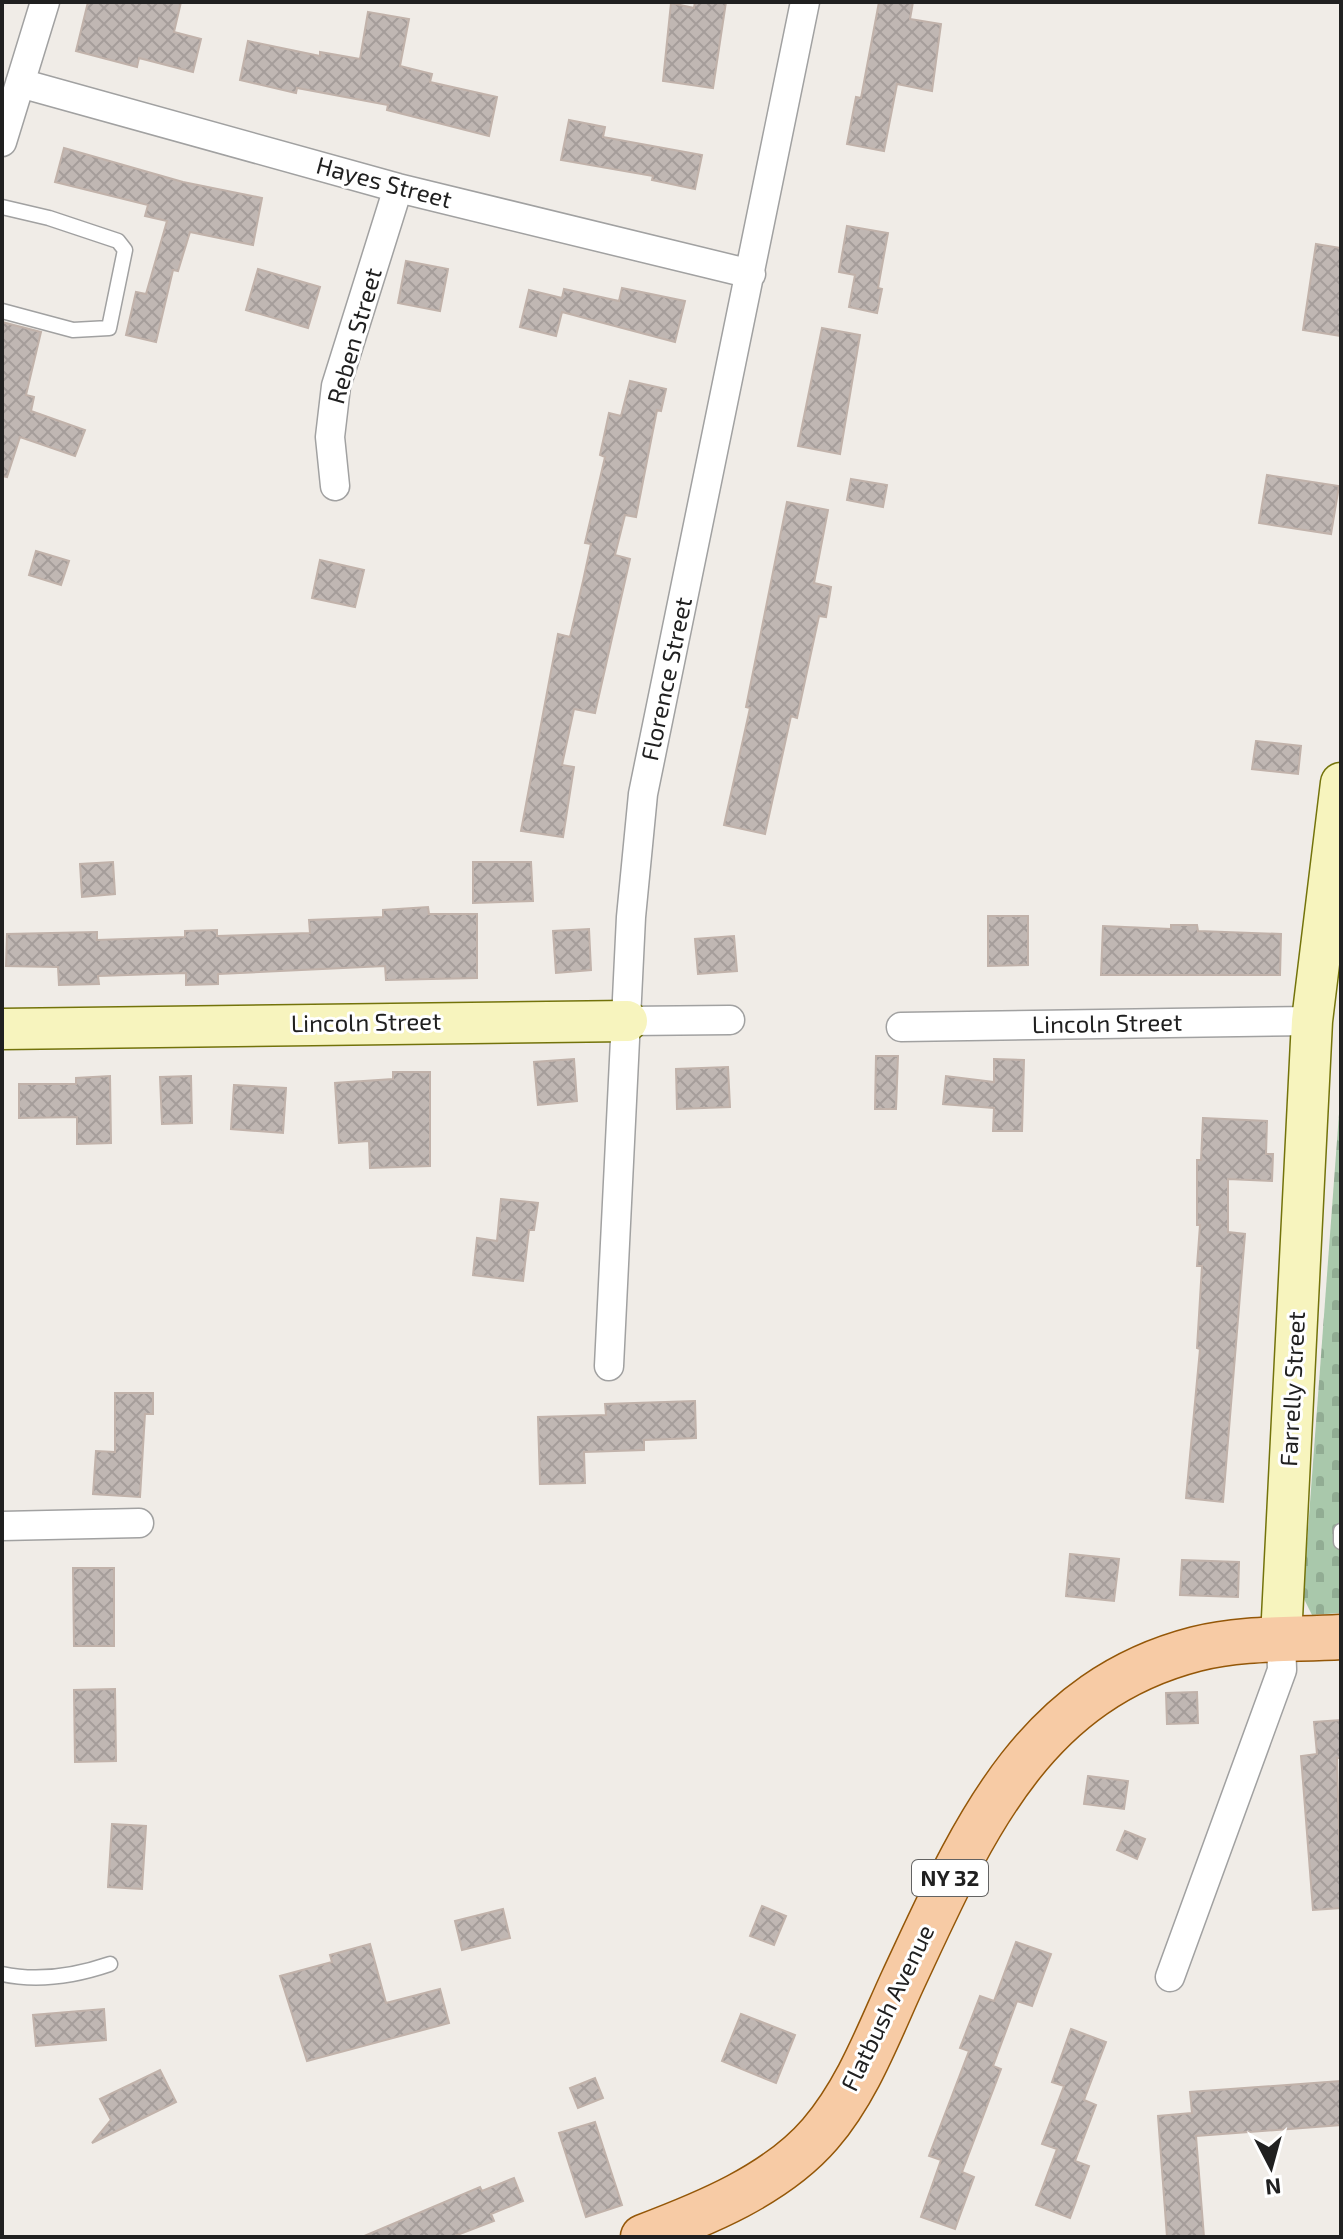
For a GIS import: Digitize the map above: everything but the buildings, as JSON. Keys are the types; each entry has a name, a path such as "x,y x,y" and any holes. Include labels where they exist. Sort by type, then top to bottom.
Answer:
{"main road":[{"name":"Flatbush Avenue","path":"643,2237 758,2184 818,2136 861,2070 982,1818 1012,1775 1071,1712 1116,1679 1157,1661 1199,1648 1281,1638 1341,1637"}],"street":[{"path":"2,142 45,2"},
{"name":"Florence Street","path":"609,1366 631,917 643,794 805,2"},
{"name":"Hayes Street","path":"20,83 398,188 751,274"},
{"name":"Reben Street","path":"335,486 330,437 336,386 398,188"},
{"name":"Farrelly Street","path":"1170,1977 1282,1670 1281,1638 1312,1021 1341,783"},
{"name":"Lincoln Street","path":"2,1029 730,1020"},
{"name":"Lincoln Street","path":"901,1027 1312,1021"},
{"path":"2,1526 139,1523"}],"lane":[{"path":"2,207 49,218 118,241 125,250 109,328 73,330 2,311"},
{"path":"1341,1531 1341,1542"},
{"path":"2,1974 55,1977 81,1974 110,1964"}],"green space":[{"path":"1341,1087 1341,1613 1312,1615 1303,1597"}]}
